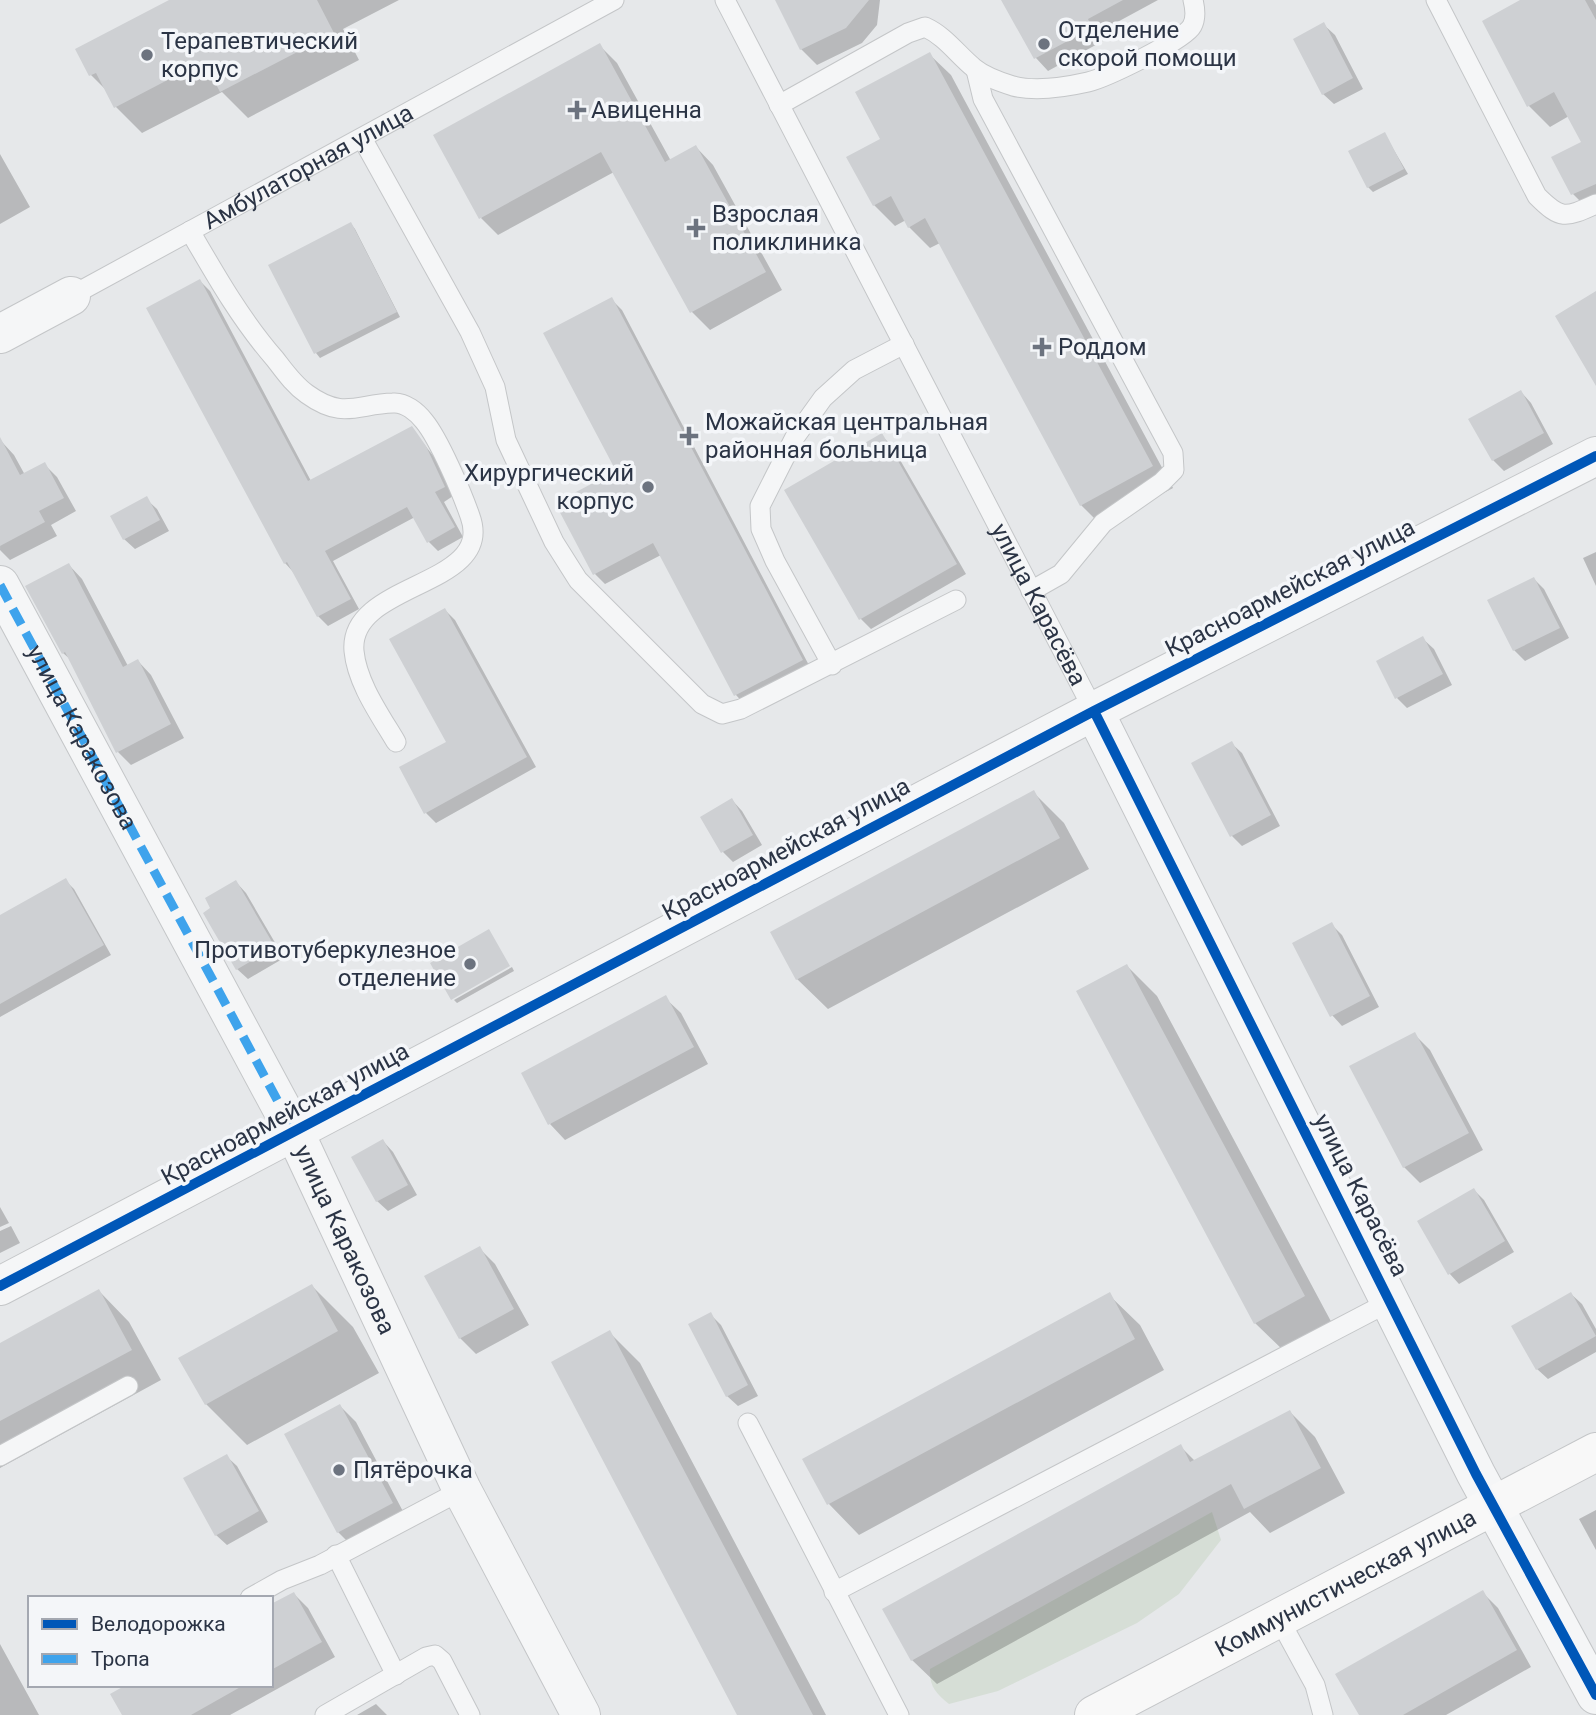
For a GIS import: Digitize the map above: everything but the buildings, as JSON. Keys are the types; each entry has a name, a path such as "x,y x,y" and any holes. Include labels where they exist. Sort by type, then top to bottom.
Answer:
{"main road":[{"name":"Коммунистическая улица","path":"1094,1715 1596,1452"}],"street":[{"name":"Амбулаторная улица","path":"0,334 71,296"},
{"name":"Красноармейская улица","path":"0,1286 1094,711 1596,456"},
{"name":"улица Каракозова","path":"0,585 295,1133 462,1490 580,1715"},
{"name":"улица Карасёва","path":"1094,711 1493,1506 1596,1695"}],"lane":[{"name":"Амбулаторная улица","path":"71,296 614,0"},
{"name":"улица Карасёва","path":"725,0 1094,711"},
{"path":"779,105 908,33 925,27 938,33 976,70 995,80 1017,87 1054,87 1091,81 1177,41 1192,27 1194,0"},
{"path":"1436,0 1536,196 1553,211 1570,216 1596,204"},
{"path":"976,70 983,99 1173,453 1174,470 1168,476 1103,523 1061,574 1031,591"},
{"path":"362,138 470,332 495,387 506,440 554,542 578,580 702,704 722,714 741,709 956,600"},
{"path":"190,231 242,318 294,383 309,395 344,410 396,402 408,407 424,421 437,443 471,519 474,537 466,555 451,568 378,606 356,631 353,648 355,661 364,685 396,742"},
{"path":"832,665 775,561 761,529 760,506 796,438 823,398 855,370 904,344"},
{"path":"834,1592 1391,1301"},
{"path":"0,1456 128,1387"},
{"path":"748,1423 899,1715"},
{"path":"254,1596 282,1580 320,1565 462,1490"},
{"path":"336,1555 396,1675"},
{"path":"1278,1617 1315,1685 1323,1715"},
{"path":"325,1715 435,1655 442,1661 470,1715"}],"shaded area":[{"path":"1212,1512 1221,1540 1179,1594 1137,1623 998,1691 949,1704 934,1689 930,1669"}],"marked path":[{"path":"0,585 295,1133"}],"cycle path":[{"path":"0,1286 1094,711 1596,456"},
{"path":"1094,711 1476,1474 1596,1695"}],"place":[{"name":"Отделение скорой помощи","path":"1044,44"},
{"name":"Терапевтический корпус","path":"147,55"},
{"name":"Авиценна","path":"577,110"},
{"name":"Взрослая поликлиника","path":"696,228"},
{"name":"Роддом","path":"1042,347"},
{"name":"Можайская центральная районная больница","path":"689,436"},
{"name":"Хирургический корпус","path":"648,487"},
{"name":"Противотуберкулезное отделение","path":"470,964"},
{"name":"Пятёрочка","path":"339,1470"}]}
